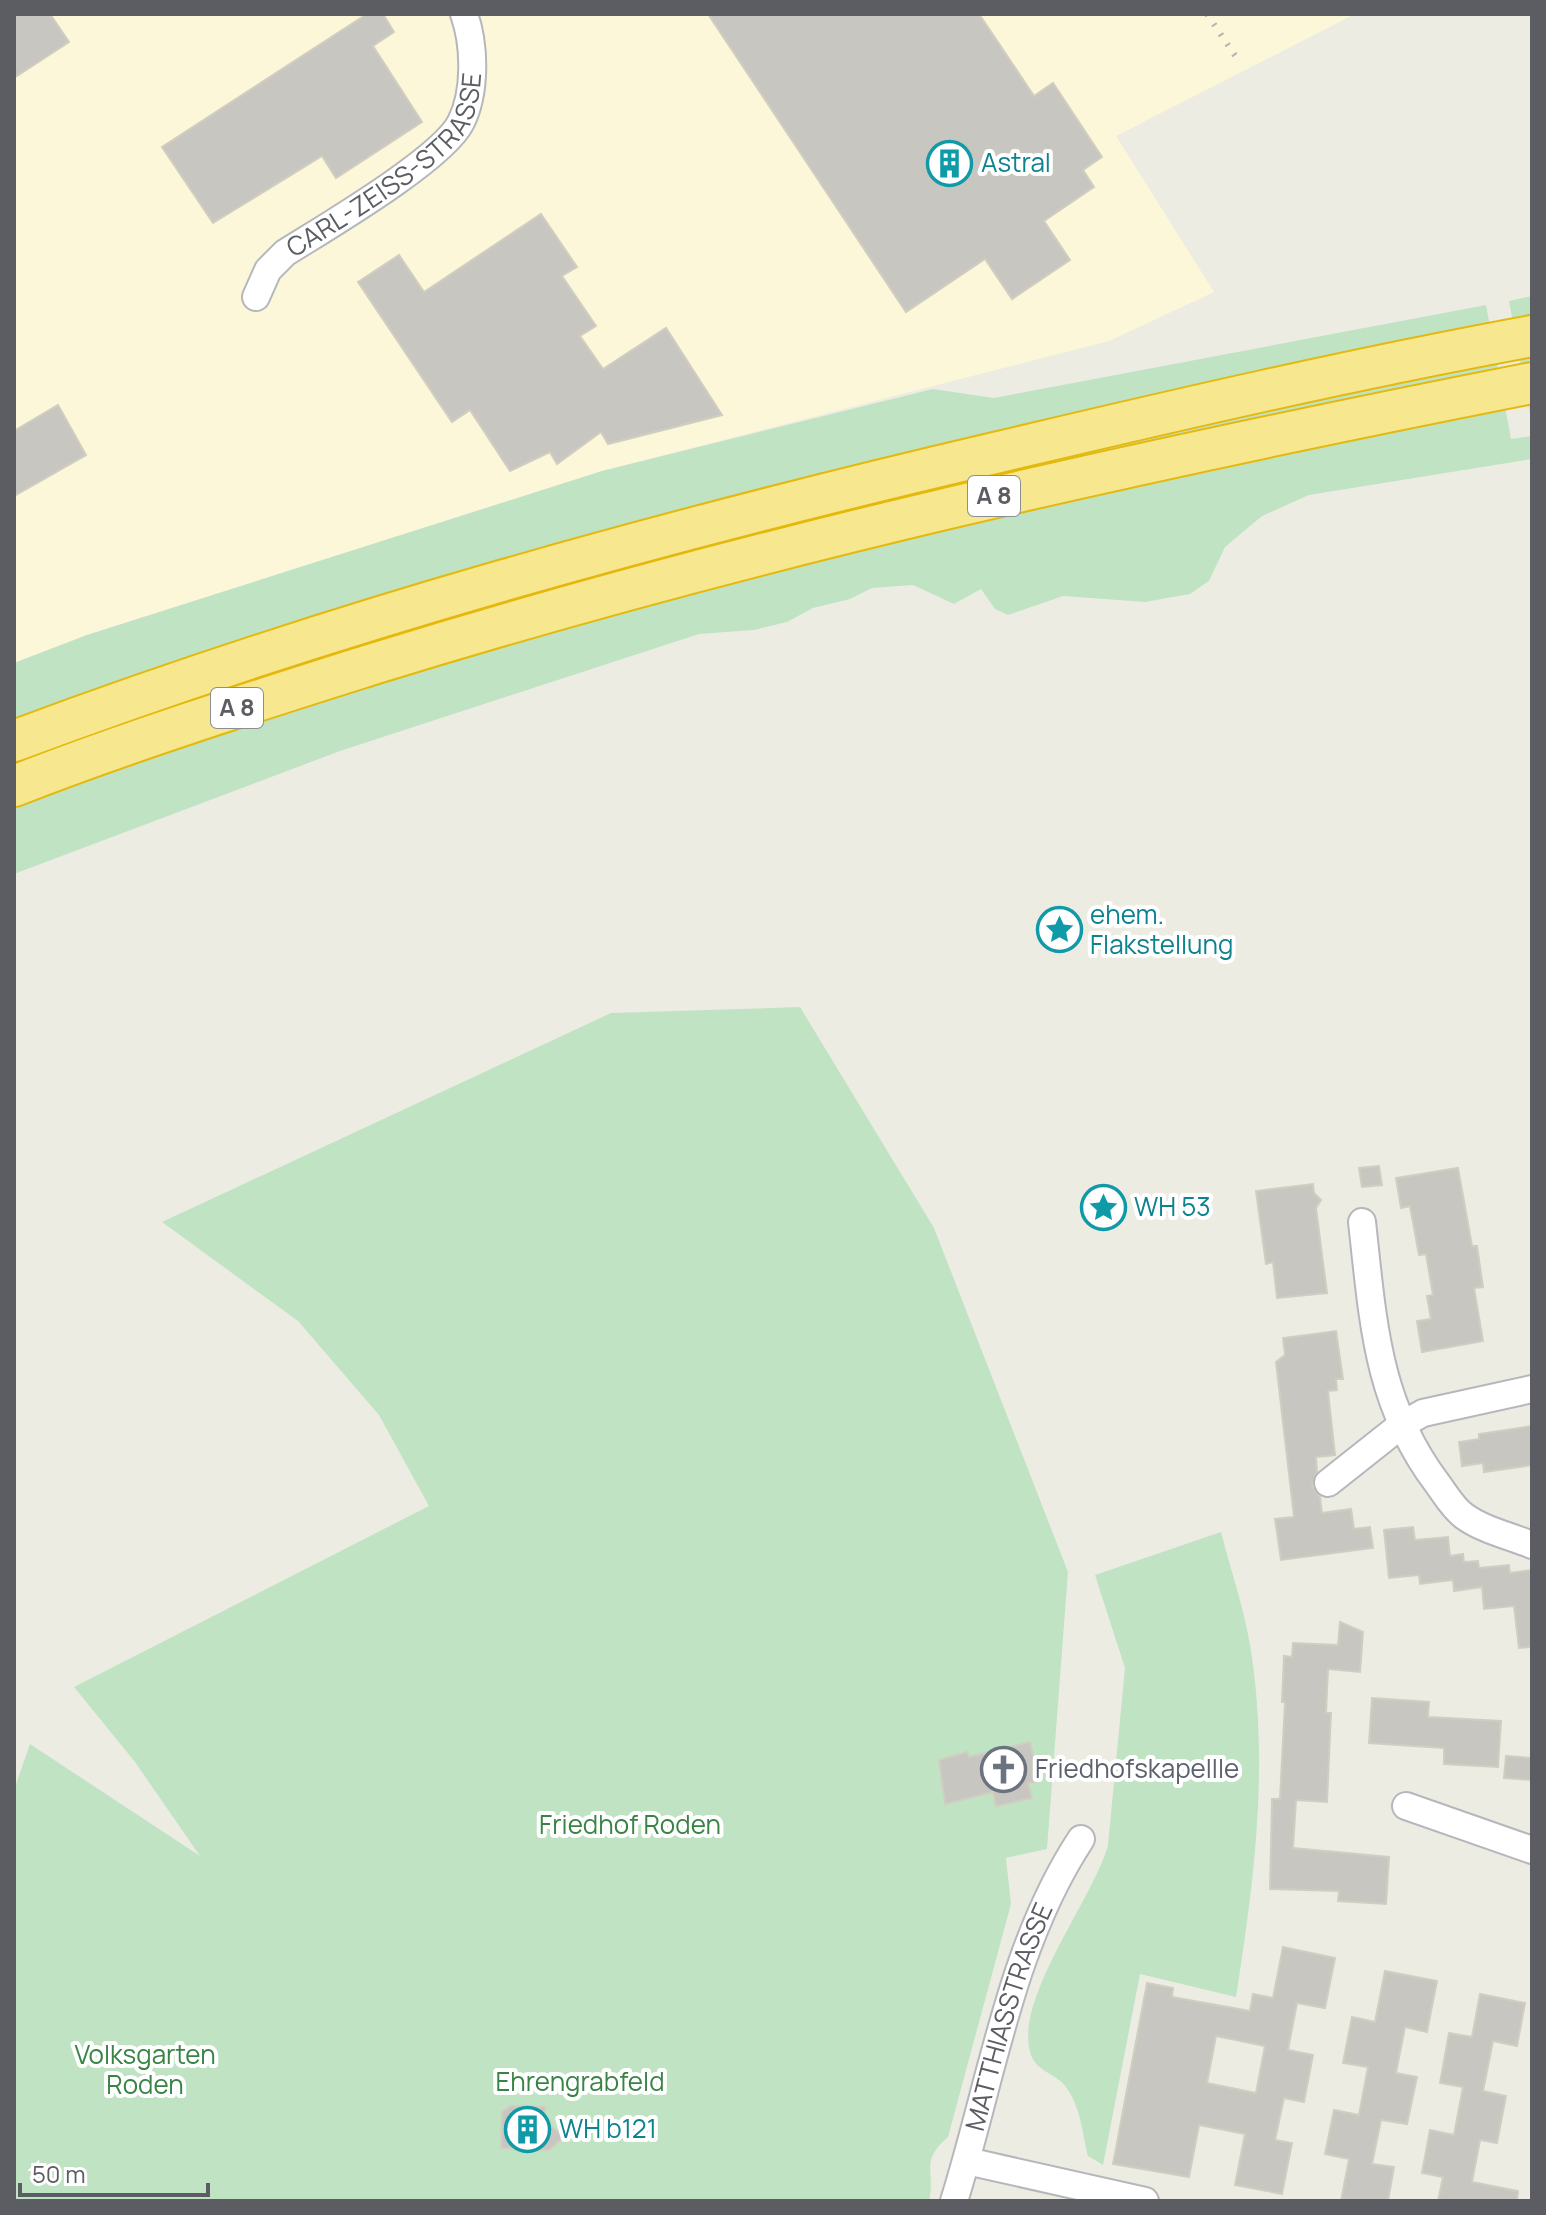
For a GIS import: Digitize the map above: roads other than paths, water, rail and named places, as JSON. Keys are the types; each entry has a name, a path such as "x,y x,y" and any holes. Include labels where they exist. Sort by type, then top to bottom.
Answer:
{"highway":[{"name":"A 8","path":"14,741 293,645 679,530 1182,409 1532,336"},
{"name":"A 8","path":"14,786 295,689 693,570 1179,453 1532,383"}],"street":[{"name":"CARL-ZEISS-STRASSE","path":"256,297 268,270 285,253 427,159 461,122 470,89 472,55 464,14"},
{"path":"1362,1222 1373,1316 1388,1396 1400,1426 1465,1517 1532,1545"},
{"path":"1328,1483 1400,1426 1448,1405 1532,1389"},
{"path":"1406,1806 1532,1850"},
{"name":"MATTHIASSTRASSE","path":"954,2201 1015,1984 1042,1906 1081,1839"},
{"path":"967,2161 1145,2201"}],"railway":[{"path":"1207,14 1236,57"}],"place":[{"name":"Astral","path":"950,163"},
{"name":"ehem. Flakstellung","path":"1059,930"},
{"name":"WH 53","path":"1103,1207"},
{"name":"Friedhofskapellle","path":"1004,1769"},
{"name":"WH b121","path":"528,2129"}],"park label":[{"name":"Friedhof Roden","path":"630,1825"},
{"name":"Volksgarten Roden","path":"145,2070"},
{"name":"Ehrengrabfeld","path":"580,2082"}]}
